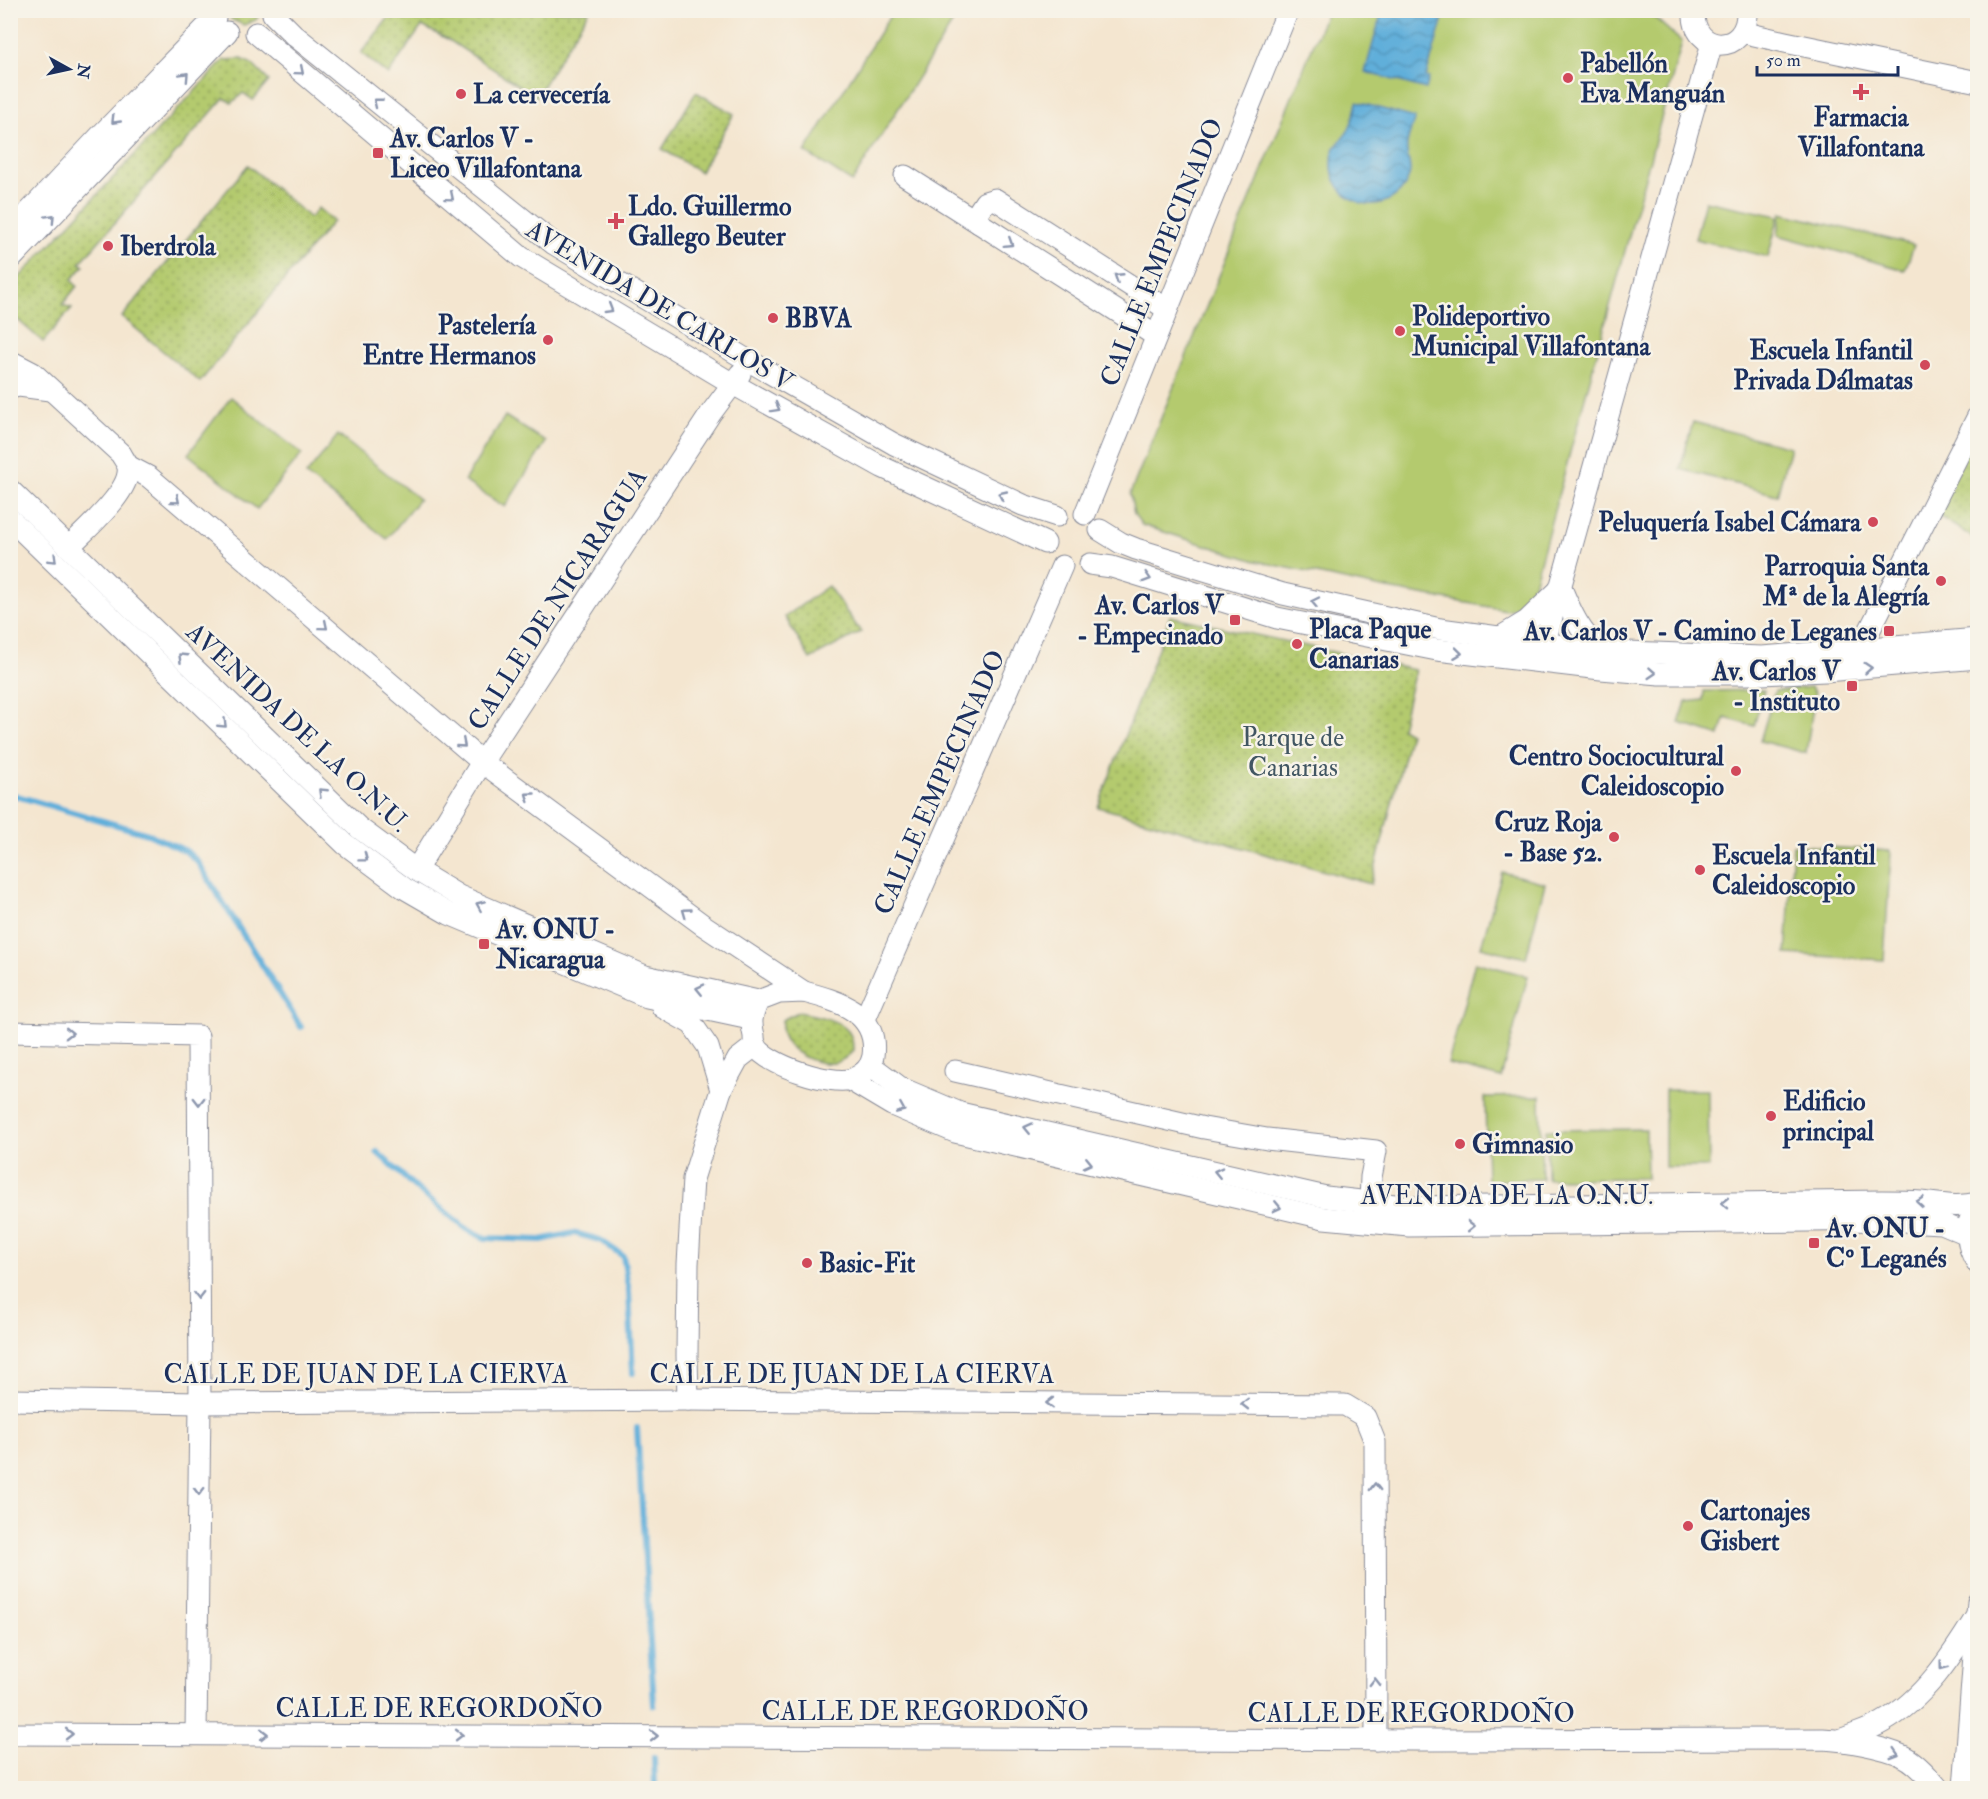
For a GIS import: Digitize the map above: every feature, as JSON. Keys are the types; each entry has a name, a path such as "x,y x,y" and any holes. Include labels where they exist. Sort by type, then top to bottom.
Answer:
{"street":[{"name":"CALLE EMPECINADO","path":"1085,514 1288,10"},
{"path":"1694,10 1694,25 1700,36 1721,45 1738,38 1746,21"},
{"path":"218,20 247,36 256,33 266,25 273,12"},
{"name":"AVENIDA DE CARLOS V","path":"273,12 294,35 540,234 749,362 894,444 1023,505 1057,516"},
{"path":"10,232 99,137 218,20"},
{"path":"10,260 218,20"},
{"path":"1746,21 1750,34 1977,82"},
{"name":"AVENIDA DE CARLOS V","path":"256,33 521,257 733,384 882,467 1045,543"},
{"path":"1544,653 1712,43"},
{"path":"905,176 1156,336"},
{"path":"979,223 977,214 985,202 995,199 1167,309"},
{"path":"10,361 33,373 121,454 128,466 149,477 482,762 703,925 804,992"},
{"name":"CALLE DE NICARAGUA","path":"416,870 482,762 705,423 749,362"},
{"path":"10,388 19,386 50,390"},
{"path":"1860,649 1977,416"},
{"path":"69,547 121,492 128,466"},
{"name":"AVENIDA DE LA O.N.U.","path":"10,490 359,828 416,870 459,896 645,976 754,1010"},
{"path":"1090,564 1098,554 1102,543 1100,530 1095,521 1085,514 1073,511 1057,516 1047,528 1045,543 1052,559 1062,566 1072,568 1090,564 1112,567 1277,618 1437,650 1544,653 1601,651 1762,657 1977,639"},
{"name":"AVENIDA DE LA O.N.U.","path":"10,519 345,844 404,888 449,914 646,997 754,1010"},
{"path":"1100,530 1136,549 1282,594 1440,629 1499,638 1544,653 1660,674 1762,674 1825,671 1977,658"},
{"name":"CALLE EMPECINADO","path":"865,1019 1062,566"},
{"path":"1499,638 1527,621 1561,588"},
{"path":"1561,588 1577,625 1601,651"},
{"path":"804,992 836,1000 865,1019 874,1040 872,1059 865,1073 850,1080 804,1074 774,1062 756,1046 754,1010 779,993 804,992"},
{"path":"646,997 692,1024 708,1047 721,1090"},
{"path":"10,1032 198,1036 200,1403 196,1734"},
{"path":"688,1400 688,1275 693,1179 721,1090 738,1059 756,1046"},
{"name":"AVENIDA DE LA O.N.U.","path":"870,1065 901,1088 960,1113 1326,1197 1370,1203 1412,1207 1882,1201 1921,1202 1952,1207 1977,1203"},
{"name":"AVENIDA DE LA O.N.U.","path":"955,1071 1204,1128 1267,1139 1376,1151 1371,1177 1370,1203"},
{"name":"AVENIDA DE LA O.N.U.","path":"850,1080 892,1105 955,1132 1324,1218 1409,1226 1885,1220 1941,1224 1967,1234"},
{"path":"1977,1203 1967,1234 1971,1253 1977,1264"},
{"name":"CALLE DE JUAN DE LA CIERVA","path":"10,1400 200,1403 688,1400 1345,1405 1365,1417 1375,1442 1376,1740"},
{"path":"1840,1740 1883,1722 1909,1704 1939,1672 1977,1609"},
{"path":"1964,1788 1977,1609"},
{"name":"CALLE DE REGORDOÑO","path":"10,1734 1840,1740"},
{"path":"1840,1740 1904,1756 1938,1788"}],"green space":[{"path":"225,11 261,11 256,20 244,25 232,20"},
{"path":"394,11 589,11 536,97 449,40 422,26 388,75 361,53"},
{"path":"893,11 960,11 852,182 805,152"},
{"name":"Polideportivo Municipal Villafontana","path":"1327,11 1647,11 1682,42 1533,588 1522,603 1511,609 1382,588 1256,561 1142,525 1134,514 1130,494"},
{"path":"242,59 252,64 269,81 253,100 243,93 232,103 224,98 80,263 84,266 71,280 77,286 62,305 72,308 43,342 12,315 11,298 14,283 224,60"},
{"path":"696,92 734,114 700,172 662,149"},
{"path":"248,165 310,218 318,208 333,221 200,382 122,317"},
{"path":"1705,201 1779,216 1768,257 1695,239"},
{"path":"1781,213 1914,245 1905,270 1778,235"},
{"path":"231,397 302,454 257,509 188,454"},
{"path":"505,416 546,442 505,507 464,481"},
{"path":"1693,422 1790,447 1777,495 1680,469"},
{"path":"1977,428 1977,538 1974,538 1935,514"},
{"path":"338,435 419,499 387,539 306,475"},
{"path":"828,586 861,632 810,659 785,617"},
{"name":"Parque de Canarias","path":"1170,616 1415,670 1401,728 1410,733 1371,884 1098,807"},
{"path":"1811,687 1815,694 1806,753 1760,741 1775,691"},
{"path":"1764,690 1754,726 1725,718 1720,736 1679,723 1686,702 1703,700 1704,691"},
{"path":"1793,845 1891,851 1884,960 1786,954"},
{"path":"1502,872 1545,883 1526,958 1481,947"},
{"path":"1475,962 1528,976 1501,1078 1448,1064"},
{"path":"798,1012 828,1019 842,1026 851,1036 853,1051 847,1057 834,1063 811,1060 796,1052 785,1041 782,1034 782,1020"},
{"path":"1665,1090 1708,1090 1709,1167 1665,1167"},
{"path":"1540,1096 1542,1179 1487,1181 1485,1097"},
{"path":"1646,1129 1647,1178 1547,1179 1546,1130"}],"water":[{"path":"1382,11 1445,11 1426,77 1429,78 1426,89 1365,72"},
{"path":"1357,102 1415,118 1407,145 1410,168 1408,179 1395,196 1383,202 1371,204 1359,202 1339,187 1333,175 1332,155 1349,129"}],"waterway":[{"path":"10,794 148,834 186,851 197,861 301,1027"},
{"path":"377,1152 417,1189 468,1230 485,1238 541,1240 574,1233 600,1240 623,1256 629,1292 633,1373"},
{"path":"637,1428 654,1705"},
{"path":"654,1757 655,1788"}],"place":[{"name":"Pabellón Eva Manguán","path":"1568,78"},
{"name":"Farmacia Villafontana","path":"1861,92"},
{"name":"La cervecería","path":"461,94"},
{"name":"Av. Carlos V - Liceo Villafontana","path":"378,153"},
{"name":"Ldo. Guillermo Gallego Beuter","path":"616,221"},
{"name":"Iberdrola","path":"108,246"},
{"name":"BBVA","path":"773,318"},
{"name":"Polideportivo Municipal Villafontana","path":"1400,331"},
{"name":"Pastelería Entre Hermanos","path":"548,340"},
{"name":"Escuela Infantil Privada Dálmatas","path":"1925,365"},
{"name":"Peluquería Isabel Cámara","path":"1873,522"},
{"name":"Parroquia Santa Mª de la Alegría","path":"1941,581"},
{"name":"Av. Carlos V - Empecinado","path":"1235,620"},
{"name":"Av. Carlos V - Camino de Leganes","path":"1889,631"},
{"name":"Placa Paque Canarias","path":"1297,644"},
{"name":"Av. Carlos V - Instituto","path":"1852,686"},
{"name":"Centro Sociocultural Caleidoscopio","path":"1736,771"},
{"name":"Cruz Roja - Base 52.","path":"1614,837"},
{"name":"Escuela Infantil Caleidoscopio","path":"1700,870"},
{"name":"Av. ONU - Nicaragua","path":"484,944"},
{"name":"Edificio principal","path":"1771,1116"},
{"name":"Gimnasio","path":"1460,1144"},
{"name":"Av. ONU - Cº Leganés","path":"1814,1243"},
{"name":"Basic-Fit","path":"807,1263"},
{"name":"Cartonajes Gisbert","path":"1688,1526"}]}
